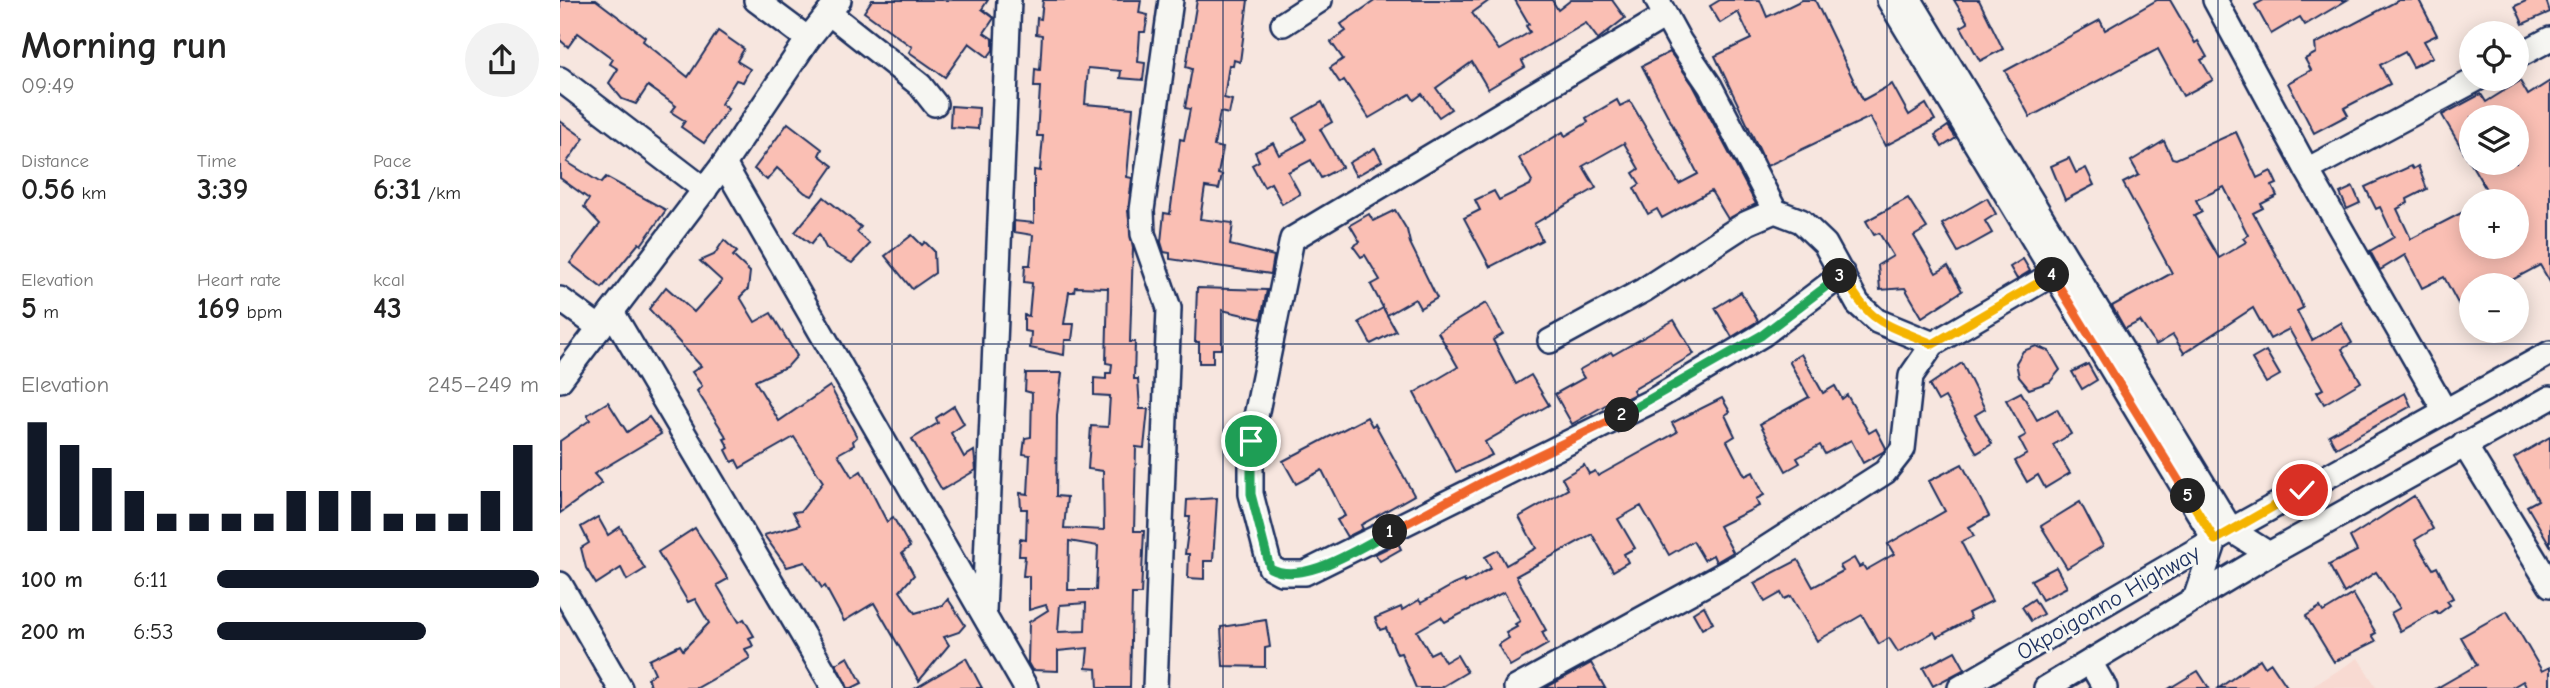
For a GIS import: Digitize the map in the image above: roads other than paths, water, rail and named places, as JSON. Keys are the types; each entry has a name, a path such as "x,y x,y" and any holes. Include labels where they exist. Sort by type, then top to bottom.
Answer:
{"street":[{"path":"756,0 808,39"},
{"path":"984,612 1009,0"},
{"path":"1155,688 1169,308 1143,234 1142,210 1171,0"},
{"path":"1283,24 1320,0"},
{"path":"1889,0 2061,270 2223,535 2269,554"},
{"path":"1910,0 2061,270"},
{"path":"2215,0 2307,170 2445,411"},
{"path":"560,380 705,190 808,39 834,6 920,85 935,104"},
{"path":"1843,274 1762,335 1652,401 1305,573 1281,573 1270,568 1251,494 1251,441 1292,239 1661,8 1710,86 1775,211 1801,221 1825,244 1843,274 1858,304 1877,321 1933,344"},
{"path":"2529,50 2550,39"},
{"path":"560,79 705,190"},
{"path":"2307,170 2459,89"},
{"path":"724,164 1026,688"},
{"path":"1550,341 1644,290 1747,223 1775,211"},
{"path":"1516,688 1740,565 1885,472 1903,449 1910,376 1933,344 2061,270"},
{"path":"560,299 606,320 834,688"},
{"name":"Okpoigonno Highway","path":"1960,688 2223,535 2550,353"},
{"name":"Okpoigonno Highway","path":"2046,688 2269,554 2550,398"},
{"path":"2464,444 2550,585"},
{"path":"2195,599 2223,535"},
{"path":"560,584 620,688"},
{"path":"2090,662 2105,688"}]}
